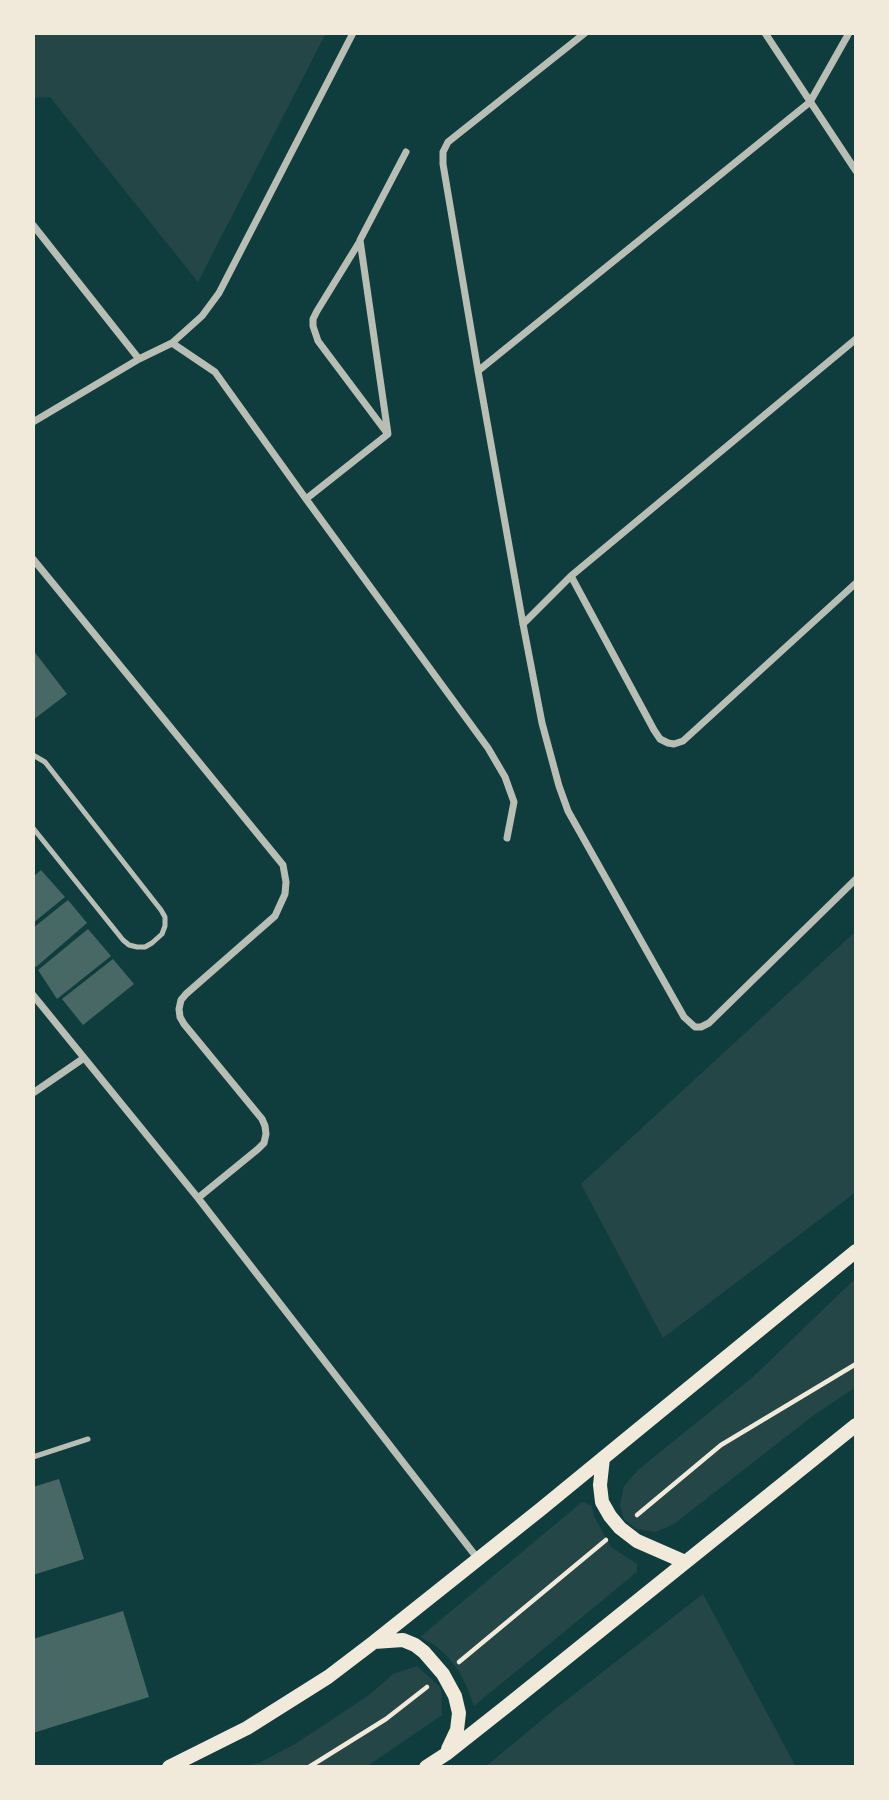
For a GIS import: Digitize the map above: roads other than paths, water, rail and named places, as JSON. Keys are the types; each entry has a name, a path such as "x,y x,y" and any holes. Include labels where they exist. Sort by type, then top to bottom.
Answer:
{"main road":[{"path":"169,1767 247,1728 328,1677 478,1559 856,1251"},
{"path":"426,1767 446,1754 856,1425"},
{"path":"603,1458 600,1485 602,1502 620,1528 637,1541 685,1562"},
{"path":"374,1642 403,1640 415,1645 443,1674 459,1713 457,1730 446,1754"}],"street":[{"path":"33,422 139,359 172,343 202,316 219,293 353,33"},
{"path":"586,33 448,142 443,152 478,372 523,624 542,723 559,786 568,811 684,1017 695,1027 709,1023 856,879"},
{"path":"765,33 856,171"},
{"path":"478,372 810,102 849,33"},
{"path":"388,434 318,341 313,319 360,240 406,152"},
{"path":"33,225 139,359"},
{"path":"360,240 388,434"},
{"path":"523,624 571,576 856,339"},
{"path":"172,343 215,372 488,748 505,777 514,802 507,838"},
{"path":"306,499 388,434"},
{"path":"33,559 283,865 285,894 275,916 181,1000 179,1009 184,1024 262,1119 266,1135 264,1143 258,1149 198,1198"},
{"path":"571,576 654,730 660,739 674,744 683,741 856,583"},
{"path":"33,995 198,1198 478,1559"},
{"path":"33,1093 84,1058"}],"lane":[{"path":"33,755 45,762 161,909 165,917 162,934 145,947 129,945 33,828"},
{"path":"33,1457 88,1438"}]}
